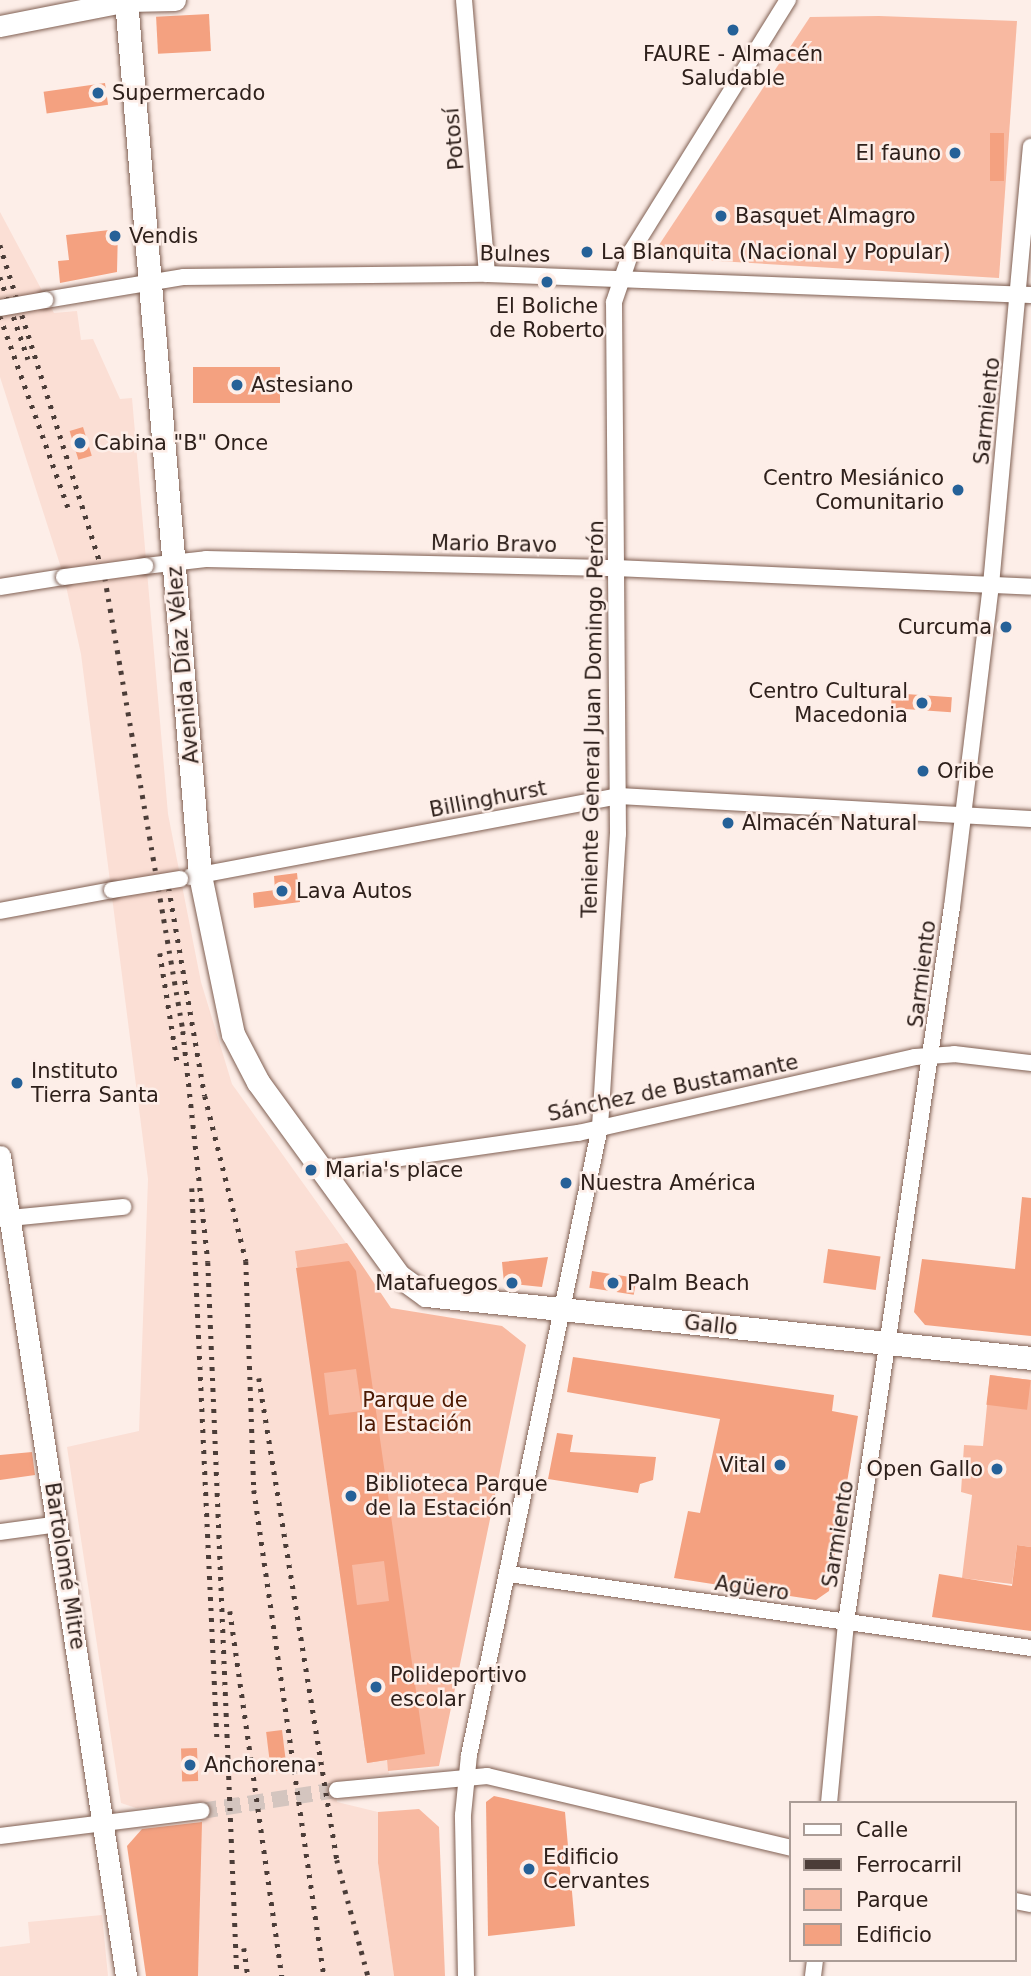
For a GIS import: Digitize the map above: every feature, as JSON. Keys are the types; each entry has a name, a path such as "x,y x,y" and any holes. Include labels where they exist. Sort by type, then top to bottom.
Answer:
{"main road":[{"name":"Avenida Díaz Vélez","path":"127,1 154,282 174,563 190,877 241,1055 398,1275"},
{"name":"Gallo","path":"398,1275 426,1295 1031,1358"}],"street":[{"path":"0,26 127,1 175,0"},
{"name":"Potosí","path":"464,0 487,274"},
{"name":"Teniente General Juan Domingo Perón","path":"466,1976 467,1776 560,1310 600,1127 618,796 614,302 620,276 788,0"},
{"name":"Sarmiento","path":"829,1801 846,1622 933,1054 991,585 1025,295 1031,147"},
{"name":"Bulnes","path":"0,308 154,282 487,274 620,276 1025,295"},
{"name":"Mario Bravo","path":"0,587 174,563 618,568 1031,587"},
{"name":"Billinghurst","path":"0,911 618,796 1031,819"},
{"name":"Sánchez de Bustamante","path":"324,1169 600,1127 933,1054 1031,1063"},
{"name":"Bartolomé Mitre","path":"0,1156 5,1218 59,1524 126,1976"},
{"path":"5,1218 123,1207"},
{"path":"0,1532 59,1524"},
{"name":"Agüero","path":"509,1574 1031,1648"},
{"path":"337,1790 467,1776 790,1848"},
{"path":"0,1836 201,1811"}],"shaded area":[{"path":"0,212 54,313 77,311 81,340 93,339 120,399 132,398 168,814 201,982 232,1084 346,1243 295,1251 367,1762 387,1760 389,1774 335,1782 337,1802 378,1812 378,1863 394,1976 198,1976 201,1802 136,1808 121,1803 67,1447 139,1431 148,1179 81,654 64,577 0,377"},
{"path":"102,1915 108,1976 0,1976 0,1947 30,1943 28,1922"}],"green space":[{"path":"879,16 1017,21 999,278 651,257 810,17"},
{"name":"Parque de la Estación","path":"347,1243 391,1308 502,1326 526,1345 439,1766 388,1771 387,1760 367,1763 295,1251"},
{"name":"Open Gallo","path":"990,1375 1031,1380 1031,1547 1017,1545 1012,1584 962,1578 972,1495 961,1492 964,1445 983,1446"},
{"path":"419,1809 439,1827 445,1976 394,1976 378,1863 378,1812"}],"building":[{"path":"209,14 211,51 158,54 156,17"},
{"path":"105,83 108,105 47,113 44,92"},
{"path":"990,133 1004,133 1004,181 990,181"},
{"path":"118,229 117,272 60,283 58,261 69,260 66,235"},
{"name":"Astesiano","path":"193,367 280,367 280,403 193,403"},
{"name":"Cabina \"B\" Once","path":"83,427 92,456 78,460 70,431"},
{"name":"Centro Cultural Macedonia","path":"892,693 952,697 951,712 891,708"},
{"name":"Lava Autos","path":"297,873 300,902 254,908 253,893 275,890 274,876"},
{"path":"1022,1197 1031,1198 1031,1336 925,1325 914,1312 922,1259 1015,1269"},
{"path":"828,1249 880,1256 876,1290 823,1283"},
{"path":"548,1257 542,1287 504,1283 502,1262"},
{"path":"349,1261 356,1271 425,1754 367,1763 296,1268","holes":["356,1369 362,1411 329,1415 324,1373","384,1561 389,1601 357,1605 352,1565"]},
{"name":"Palm Beach","path":"592,1271 636,1278 634,1295 589,1288"},
{"name":"Vital","path":"573,1357 834,1395 832,1411 858,1416 829,1591 816,1600 674,1578 688,1511 700,1513 720,1419 567,1392"},
{"path":"990,1375 1031,1380 1027,1410 986,1405"},
{"path":"557,1433 573,1435 570,1452 656,1457 653,1480 640,1484 638,1493 548,1479"},
{"path":"32,1452 35,1475 0,1480 0,1455"},
{"path":"1017,1545 1031,1547 1031,1631 932,1617 939,1574 1012,1586"},
{"path":"282,1730 287,1770 271,1772 266,1732"},
{"name":"Anchorena","path":"197,1748 198,1781 182,1782 181,1749"},
{"name":"Edificio Cervantes","path":"494,1796 565,1812 575,1926 488,1936 486,1802"},
{"path":"202,1822 198,1976 146,1976 127,1846 142,1829"}],"tunnel":[{"path":"201,1811 337,1790"}],"railway":[{"path":"0,245 105,578 183,1031 208,1262 237,1976"},
{"path":"0,277 28,359"},
{"path":"0,316 68,507"},
{"path":"167,877 205,1096 246,1261 254,1490 324,1976"},
{"path":"160,953 178,1067"},
{"path":"192,1188 217,1737"},
{"path":"259,1378 337,1860 368,1976"},
{"path":"230,1611 282,1976"},
{"path":"244,1948 248,1976"}],"place":[{"name":"FAURE - Almacén Saludable","path":"733,30"},
{"name":"Supermercado","path":"98,93"},
{"name":"El fauno","path":"955,153"},
{"name":"Basquet Almagro","path":"721,216"},
{"name":"Vendis","path":"115,236"},
{"name":"La Blanquita (Nacional y Popular)","path":"587,252"},
{"name":"El Boliche de Roberto","path":"547,282"},
{"name":"Astesiano","path":"237,385"},
{"name":"Cabina \"B\" Once","path":"80,443"},
{"name":"Centro Mesiánico Comunitario","path":"958,490"},
{"name":"Curcuma","path":"1006,627"},
{"name":"Centro Cultural Macedonia","path":"922,703"},
{"name":"Oribe","path":"923,771"},
{"name":"Almacén Natural","path":"728,823"},
{"name":"Lava Autos","path":"282,891"},
{"name":"Instituto Tierra Santa","path":"17,1083"},
{"name":"Maria's place","path":"311,1170"},
{"name":"Nuestra América","path":"566,1183"},
{"name":"Matafuegos","path":"512,1283"},
{"name":"Palm Beach","path":"613,1283"},
{"name":"Vital","path":"780,1465"},
{"name":"Open Gallo","path":"997,1469"},
{"name":"Biblioteca Parque de la Estación","path":"351,1496"},
{"name":"Polideportivo escolar","path":"376,1687"},
{"name":"Anchorena","path":"190,1765"},
{"name":"Edificio Cervantes","path":"529,1869"}]}
